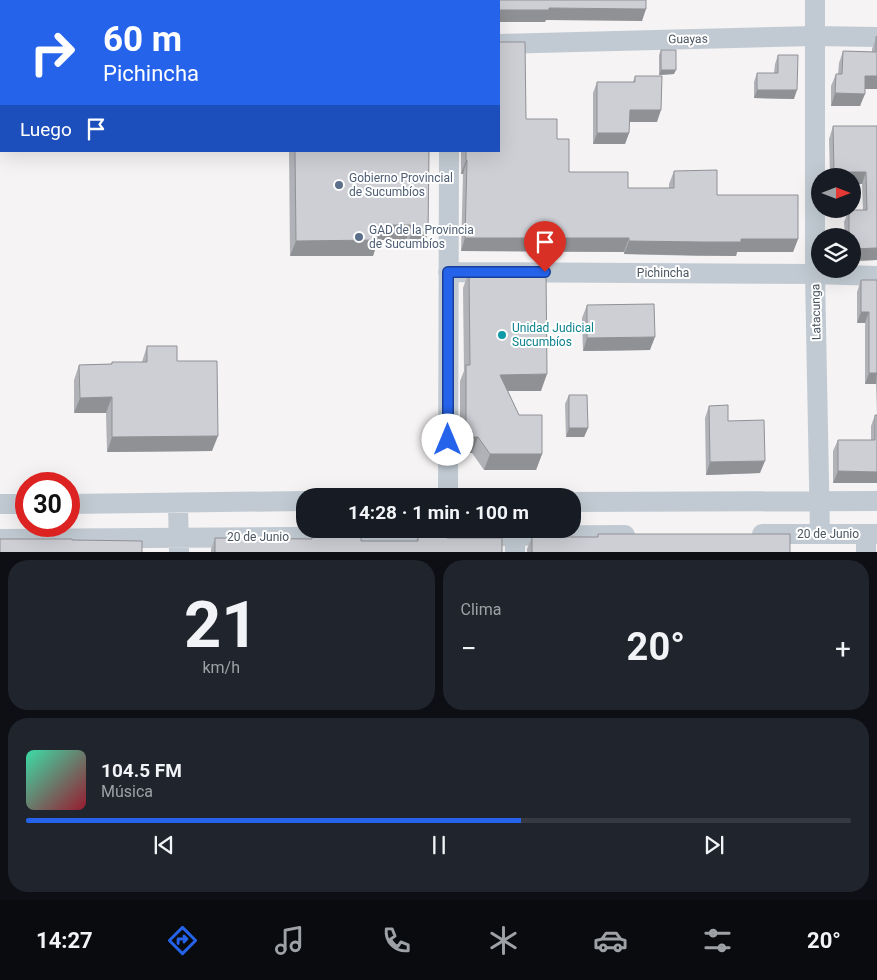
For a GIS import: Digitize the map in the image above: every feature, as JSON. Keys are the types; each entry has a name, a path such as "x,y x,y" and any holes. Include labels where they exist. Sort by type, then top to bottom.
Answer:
{"street":[{"name":"Latacunga","path":"815,228 814,36 816,0"},
{"name":"Guayas","path":"500,44 814,36 877,37"},
{"path":"448,488 449,152"},
{"name":"Pichincha","path":"448,272 811,274"},
{"name":"Pichincha","path":"861,275 877,276"},
{"name":"Latacunga","path":"815,278 820,534"},
{"path":"80,504 296,501"},
{"path":"581,502 877,501"},
{"path":"178,503 179,545"},
{"path":"0,504 15,504"},
{"name":"20 de Junio","path":"500,538 515,544 643,534"},
{"name":"20 de Junio","path":"741,534 820,534 870,540"},
{"name":"20 de Junio","path":"0,539 179,545 344,538"}],"building":[{"path":"500,0 646,0 646,9 549,8 549,10 500,10"},
{"path":"877,36 877,76 865,76 865,94 835,93 836,74 842,74 843,51 876,52"},
{"path":"500,42 525,42 526,119 557,119 557,139 569,139 569,172 628,172 628,188 674,188 674,171 717,170 717,195 798,195 798,239 741,239 741,242 703,242 629,241 629,238 465,238 466,152 500,152"},
{"path":"661,50 676,50 676,70 661,70"},
{"path":"778,55 798,55 797,90 757,90 757,73 778,73"},
{"path":"635,76 662,76 661,110 630,110 629,133 597,133 597,82 635,82"},
{"path":"833,126 877,126 877,248 861,249 861,228 849,228 849,218 861,218 861,210 867,210 866,172 861,172 861,168 834,168"},
{"name":"Gobierno Provincial de Sucumbíos","path":"295,152 429,152 428,232 412,232 412,225 378,225 378,240 296,241"},
{"name":"Unidad Judicial Sucumbíos","path":"546,270 547,374 500,375 519,415 542,415 542,454 490,454 478,437 466,437 466,365 470,365 469,271"},
{"path":"861,280 877,280 877,373 869,373 869,312 861,312"},
{"path":"654,304 655,337 587,338 587,305"},
{"path":"147,346 177,346 177,361 217,361 218,436 112,437 112,397 80,398 79,365 112,364 112,362 147,362"},
{"path":"569,395 587,395 588,428 569,428"},
{"path":"728,405 728,421 764,420 765,461 710,462 709,406"},
{"path":"875,415 877,415 877,472 838,471 838,440 875,440"},
{"path":"598,534 790,534 790,552 532,552 532,538 598,537"},
{"path":"215,538 361,538 361,541 418,541 418,538 502,538 502,552 215,552"},
{"path":"0,539 142,541 142,552 0,552"}],"place":[{"name":"Gobierno Provincial de Sucumbíos","path":"339,185"},
{"name":"GAD de la Provincia de Sucumbíos","path":"359,237"},
{"name":"Unidad Judicial Sucumbíos","path":"502,335"}],"route":[{"path":"448,440 448,272 545,272"}]}
